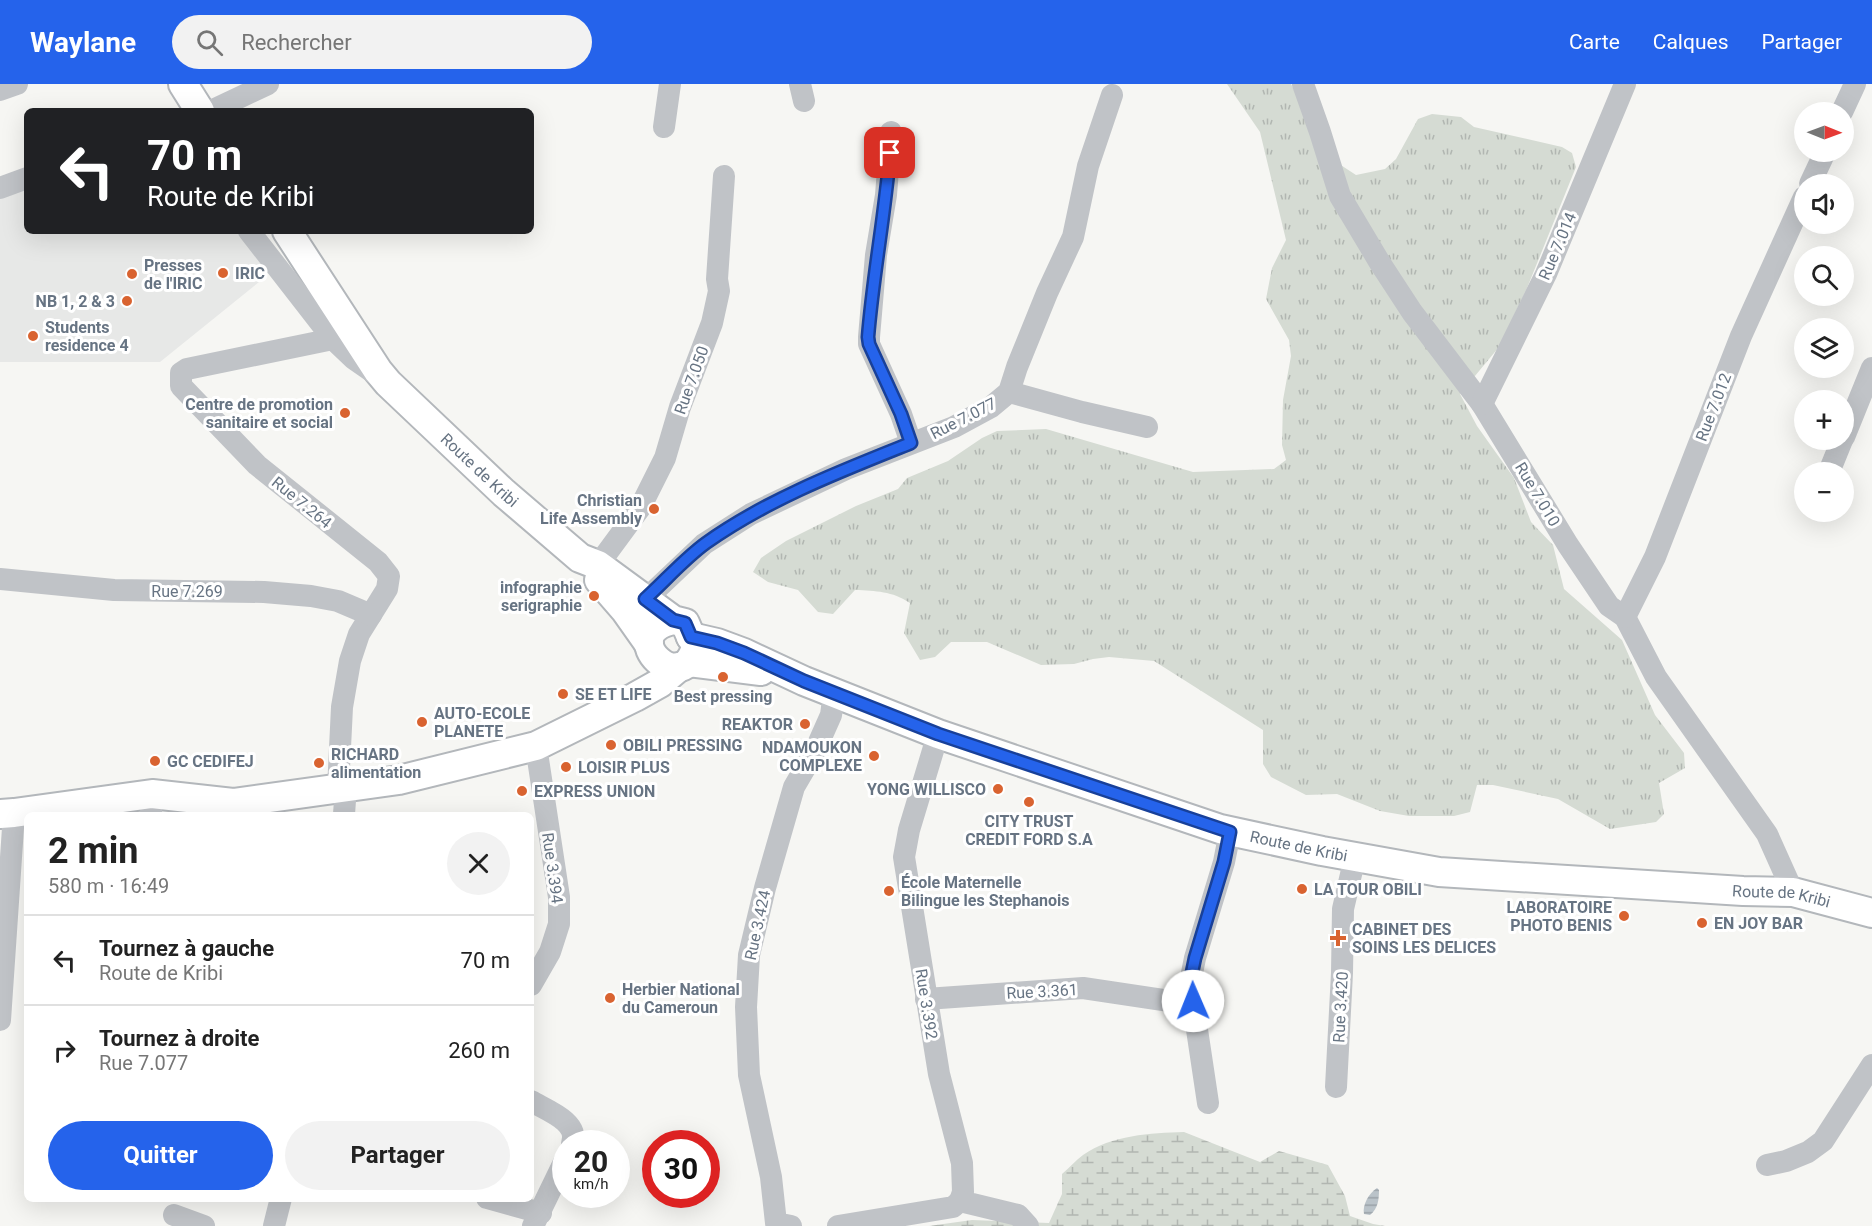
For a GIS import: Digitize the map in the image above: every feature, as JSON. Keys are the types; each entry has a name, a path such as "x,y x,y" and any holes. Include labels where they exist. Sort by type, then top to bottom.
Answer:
{"main road":[{"path":"183,84 198,108"},
{"name":"Route de Kribi","path":"289,234 388,383 504,493 589,562 645,599 683,646 804,681 938,734 1230,832 1439,872 1743,891 1793,892 1872,914"},
{"path":"589,562 651,650"},
{"path":"7,813 152,804 233,803 343,797 399,780 536,746 607,711 660,682 683,646 661,622 652,632 651,650 607,711"},
{"name":"Route de Kribi","path":"651,650 659,663 669,667 683,646"}],"street":[{"path":"0,90 17,84"},
{"path":"218,108 268,84"},
{"path":"664,127 670,84"},
{"name":"Rue 7.010","path":"1303,84 1340,196 1412,312 1482,404 1568,545 1609,606 1625,617 1656,677 1767,834 1793,892"},
{"name":"Rue 7.014","path":"1482,404 1546,274 1625,84"},
{"path":"1847,102 1855,84"},
{"name":"Rue 7.077","path":"645,599 704,544 751,514 846,469 954,427 991,407 1009,392 1047,293 1073,237 1088,166 1112,95"},
{"path":"891,132 886,195 876,255 868,337 911,443"},
{"name":"Rue 7.050","path":"589,562 640,508 665,458 680,407 712,323 719,291 717,279 724,176"},
{"path":"0,188 24,179"},
{"name":"Rue 7.012","path":"1625,617 1655,557 1741,336 1794,219"},
{"path":"251,234 333,339 354,359 388,383"},
{"name":"Rue 7.264","path":"333,339 187,369 181,373 180,387 257,465 386,570 387,589 359,634 348,672 342,707 343,797"},
{"path":"1854,411 1872,368"},
{"path":"1009,392 1147,427"},
{"name":"Rue 7.269","path":"0,579 114,590 264,592 299,595 338,601 371,615"},
{"name":"Rue 3.424","path":"781,1218 749,1075 746,1007 749,955 765,888 794,787 831,715 834,693"},
{"name":"Rue 3.392","path":"938,734 909,830 904,857 939,1074 962,1163 963,1192 960,1201"},
{"name":"Rue 3.394","path":"534,980 550,952 559,924 559,897 536,746"},
{"path":"0,1020 7,813"},
{"path":"1208,1103 1190,982 1224,862 1230,832"},
{"name":"Rue 3.420","path":"1336,1087 1343,909 1355,857"},
{"name":"Rue 3.361","path":"926,999 1083,988 1183,1003 1193,1001"},
{"path":"1767,1165 1786,1161 1808,1152 1823,1141 1872,1065"},
{"path":"534,1103 568,1123 573,1130"},
{"path":"497,1202 537,1219 552,1187"},
{"path":"838,1226 953,1207 960,1201 1018,1215 1028,1226"},
{"path":"274,1226 280,1202"},
{"path":"174,1215 204,1226"}],"shaded area":[{"name":"Presses de l'IRIC","path":"24,186 24,234 239,234 262,262 265,270 264,278 160,362 0,362 0,194"},
{"path":"1377,1188 1379,1190 1378,1200 1373,1213 1364,1214 1367,1200"}],"green space":[{"path":"1227,84 1291,84 1330,158 1356,175 1385,169 1396,159 1418,119 1432,114 1461,117 1474,127 1562,147 1572,153 1576,167 1527,288 1499,347 1460,394 1477,426 1514,478 1531,522 1553,545 1564,589 1622,640 1655,715 1684,753 1685,768 1659,783 1664,814 1656,822 1610,829 1558,799 1493,785 1477,785 1470,812 1454,816 1409,816 1380,811 1337,794 1306,795 1271,777 1263,764 1263,730 1154,661 1109,657 1074,664 1041,665 987,642 951,642 935,657 920,660 904,633 910,603 903,599 884,592 855,590 833,614 818,612 798,590 768,582 753,572 761,558 786,541 856,506 898,489 907,478 948,461 982,438 997,431 1046,429 1193,472 1274,469 1286,460 1282,445 1283,400 1291,356 1289,340 1266,299 1272,268 1286,240 1260,132"},
{"path":"1184,1132 1260,1162 1279,1151 1328,1165 1345,1196 1350,1216 1385,1226 929,1226 972,1220 1049,1223 1062,1194 1062,1174 1083,1155 1106,1143 1132,1136"}],"place":[{"name":"IRIC","path":"223,273"},
{"name":"Presses de l'IRIC","path":"132,274"},
{"name":"NB 1, 2 & 3","path":"127,301"},
{"name":"Students residence 4","path":"33,336"},
{"name":"Centre de promotion sanitaire et social","path":"345,413"},
{"name":"Christian Life Assembly","path":"654,509"},
{"name":"infographie serigraphie","path":"594,596"},
{"name":"Best pressing","path":"723,677"},
{"name":"SE ET LIFE","path":"563,694"},
{"name":"AUTO-ECOLE PLANETE","path":"422,722"},
{"name":"REAKTOR","path":"805,724"},
{"name":"OBILI PRESSING","path":"611,745"},
{"name":"NDAMOUKON COMPLEXE","path":"874,756"},
{"name":"GC CEDIFEJ","path":"155,761"},
{"name":"RICHARD alimentation","path":"319,763"},
{"name":"LOISIR PLUS","path":"566,767"},
{"name":"YONG WILLISCO","path":"998,789"},
{"name":"EXPRESS UNION","path":"522,791"},
{"name":"CITY TRUST CREDIT FORD S.A","path":"1029,802"},
{"name":"LA TOUR OBILI","path":"1302,889"},
{"name":"École Maternelle Bilingue les Stephanois","path":"889,891"},
{"name":"LABORATOIRE PHOTO BENIS","path":"1624,916"},
{"name":"EN JOY BAR","path":"1702,923"},
{"name":"CABINET DES SOINS LES DELICES","path":"1338,938"},
{"name":"Herbier National du Cameroun","path":"610,998"}],"route":[{"path":"890,153 868,337 911,443 846,469 751,514 704,544 645,599 673,620 685,623 691,637 744,653 804,681 938,734 1230,832 1224,862 1195,958 1190,982 1193,1001"}]}
